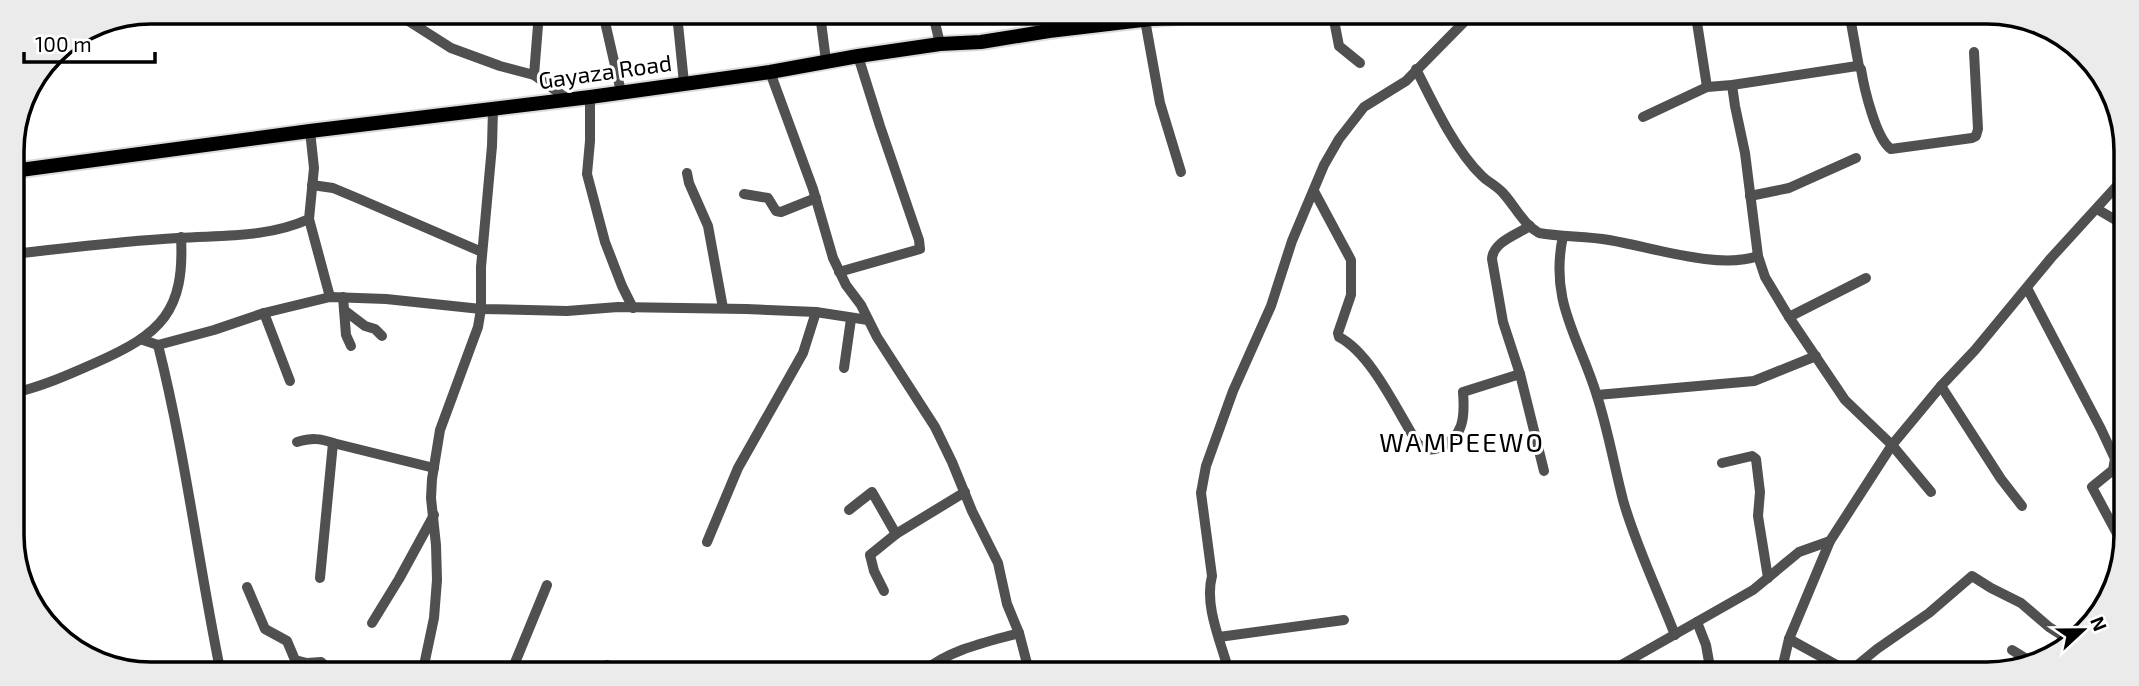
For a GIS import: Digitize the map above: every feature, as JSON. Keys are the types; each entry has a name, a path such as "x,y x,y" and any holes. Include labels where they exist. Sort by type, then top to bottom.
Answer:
{"main road":[{"name":"Gayaza Road","path":"25,169 569,100 770,72 940,44 981,42 1103,24"}],"street":[{"path":"413,24 451,48 534,75 569,100"},
{"path":"534,75 539,24"},
{"path":"606,24 621,92"},
{"path":"678,24 684,83"},
{"path":"821,24 826,61"},
{"path":"935,24 940,44"},
{"path":"1150,24 1160,103 1181,172"},
{"path":"1335,24 1339,46 1360,64"},
{"path":"1226,661 1210,601 1209,586 1212,576 1201,493 1206,466 1233,391 1271,306 1292,241 1324,165 1339,139 1364,107 1406,80 1462,24"},
{"path":"1697,24 1707,87"},
{"path":"1851,24 1860,67 1881,136 1886,146 1891,149 1976,136 1978,129 1974,52"},
{"path":"839,272 920,248 858,56"},
{"path":"1643,117 1707,87 1860,67"},
{"path":"1416,69 1445,126 1459,147 1480,175 1503,193 1514,209 1539,233 1608,240 1718,260 1739,261 1758,256"},
{"path":"770,72 824,220 828,244 839,272 935,428 998,564 1007,604 1027,662"},
{"path":"1732,85 1745,153 1758,256 1765,277 1851,407 1892,445 1931,492"},
{"path":"590,97 587,174 605,242 632,308"},
{"path":"425,662 434,618 437,580 431,498 434,468 440,430 478,327 481,309 482,252 493,109"},
{"path":"310,131 314,168 309,219 330,297"},
{"path":"1751,196 1789,188 1856,158"},
{"path":"687,173 708,226 723,308"},
{"path":"312,185 333,188 482,252"},
{"path":"1784,661 1789,639 1830,541 1892,445 2114,189"},
{"path":"1314,191 1351,260 1351,295 1339,337 1371,367 1418,444 1433,450 1454,439 1464,417 1463,392 1520,374"},
{"path":"744,194 768,198 776,211 781,212 816,198"},
{"path":"2097,209 2114,219"},
{"path":"25,253 181,237 258,234 309,219"},
{"path":"1530,226 1499,244 1492,259 1503,322 1520,374 1544,471"},
{"path":"1563,236 1559,265 1563,305 1597,395 1627,514 1675,635"},
{"path":"24,390 52,382 143,340 169,310 177,293 182,265 181,237"},
{"path":"1789,317 1866,278"},
{"path":"2027,288 2114,457"},
{"path":"143,340 158,345 264,313 330,297 481,309 567,311 618,307 723,308 816,312 868,320"},
{"path":"343,297 346,335 351,346"},
{"path":"344,310 382,336"},
{"path":"707,542 738,468 803,353 816,312"},
{"path":"264,313 290,381"},
{"path":"844,369 851,319"},
{"path":"158,345 184,463 218,662"},
{"path":"1597,395 1754,382 1816,356"},
{"path":"1941,386 2001,479 2022,506"},
{"path":"297,442 310,438 322,439 434,468"},
{"path":"320,578 333,443"},
{"path":"1722,463 1752,456 1756,459 1760,492 1758,516 1768,578"},
{"path":"2114,464 2113,470 2092,487 2114,528"},
{"path":"849,510 872,492 897,534"},
{"path":"884,591 870,555 897,534 965,492"},
{"path":"372,623 434,515"},
{"path":"1628,661 1753,590 1799,552 1830,541"},
{"path":"1863,661 1929,613 1972,576 2021,603 2048,626"},
{"path":"515,662 547,585"},
{"path":"247,587 265,629 287,641 295,660 303,662"},
{"path":"1219,637 1344,620"},
{"path":"1698,622 1709,661"},
{"path":"935,662 959,650 1019,633"},
{"path":"1789,639 1829,661"},
{"path":"2012,650 2022,656"}],"district":[{"name":"WAMPEEWO","path":"1462,441"}]}
